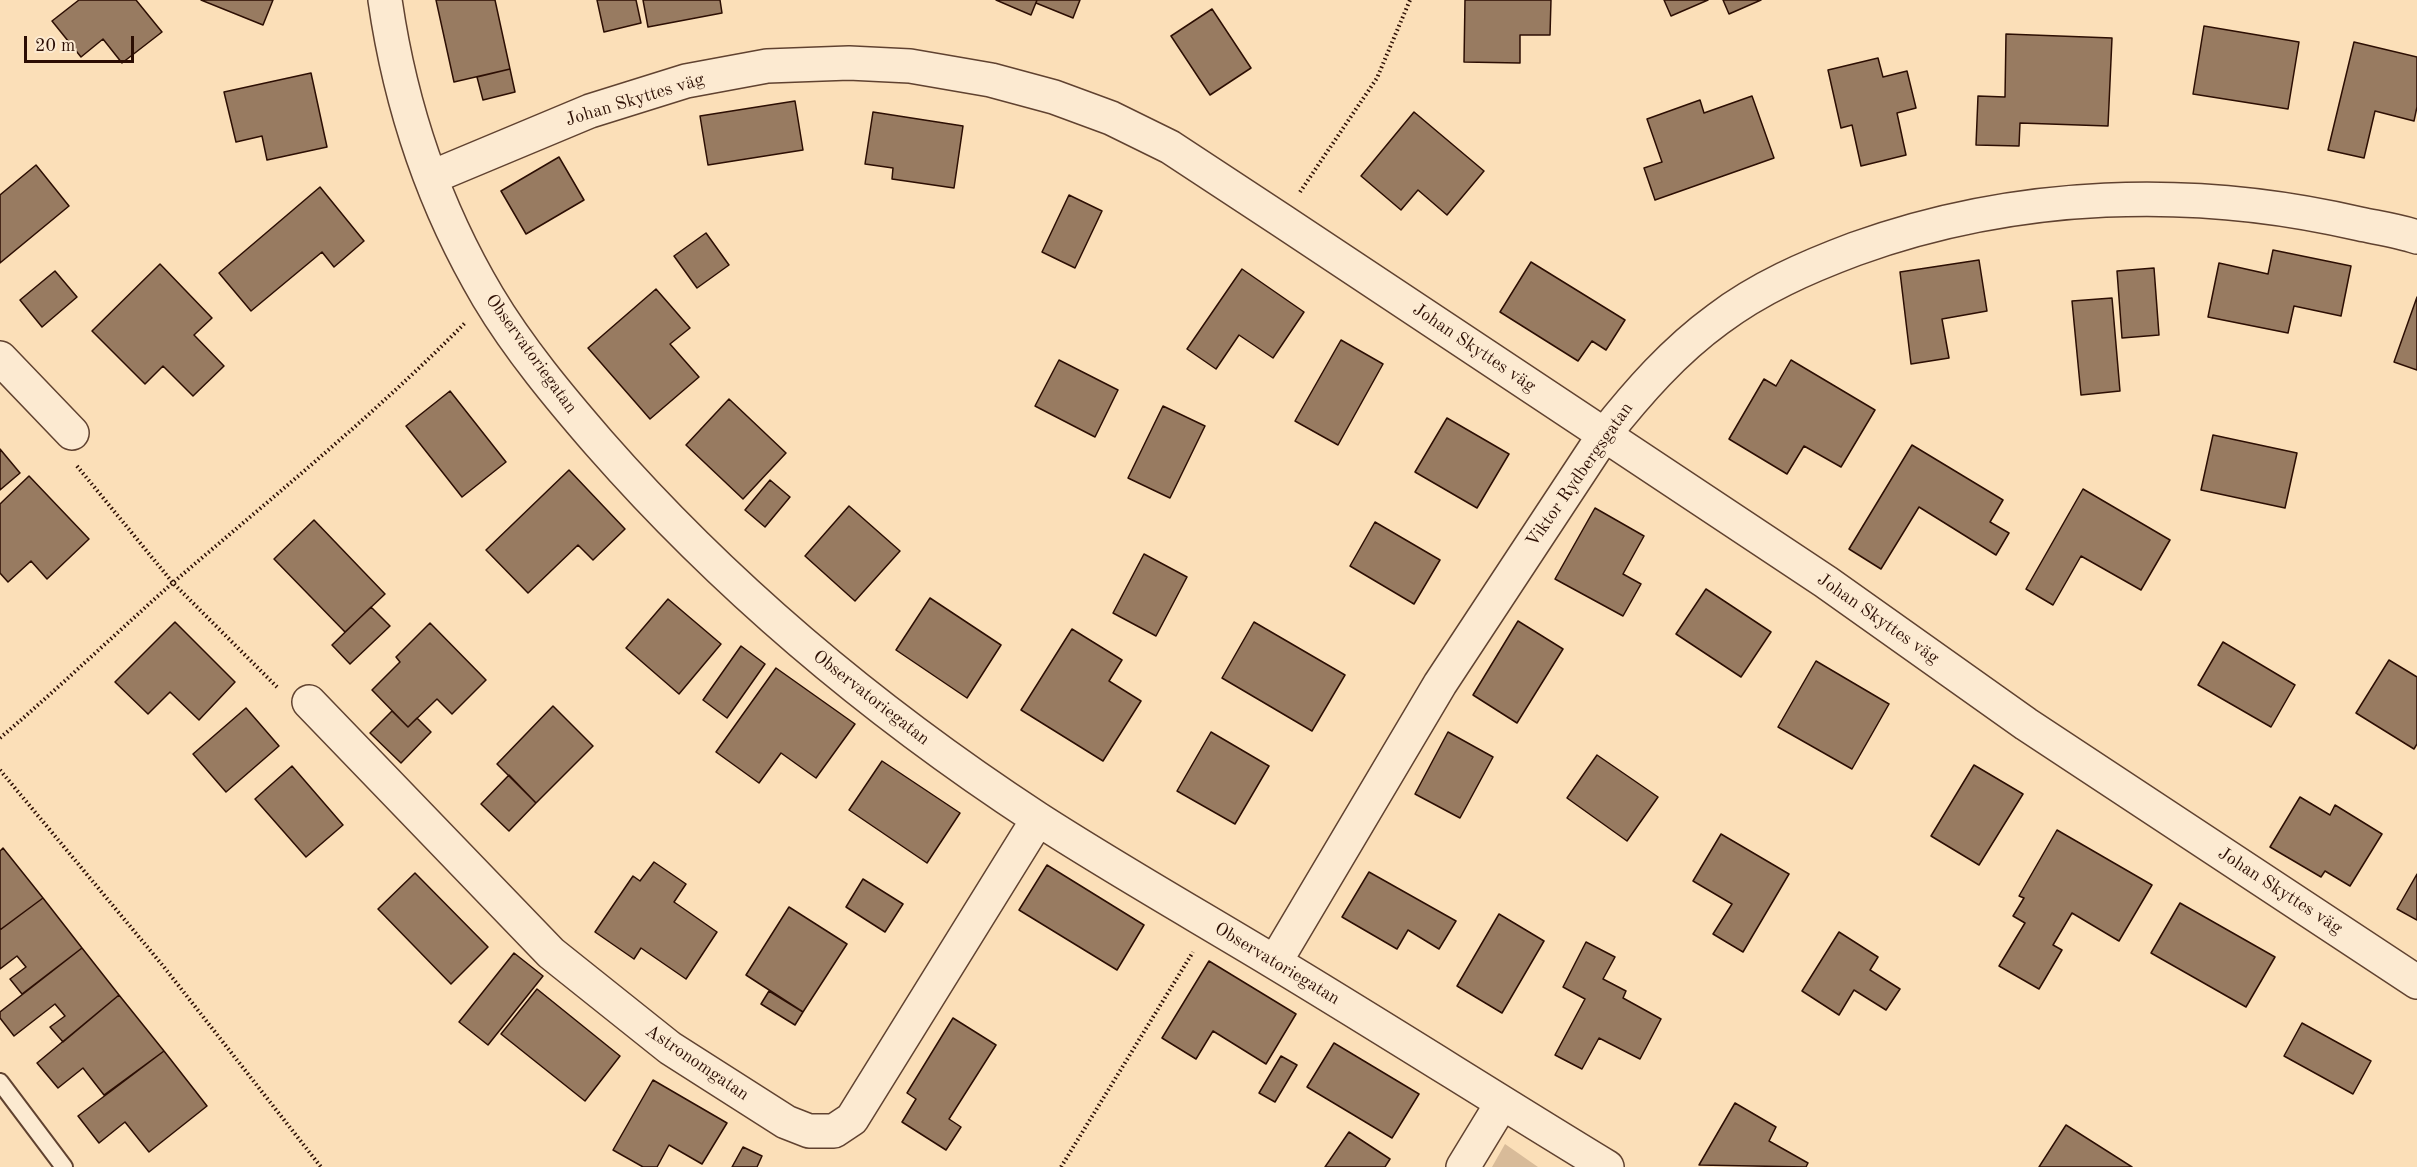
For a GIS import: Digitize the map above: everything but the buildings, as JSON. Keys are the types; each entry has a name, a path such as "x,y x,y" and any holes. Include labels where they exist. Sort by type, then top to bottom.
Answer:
{"street":[{"name":"Observatoriegatan","path":"384,0 392,50 417,142 450,222 489,298 562,400 646,497 731,582 807,648 870,698 1038,819 1607,1167"},
{"name":"Johan Skyttes väg","path":"432,177 590,111 686,81 767,66 849,63 910,66 980,78 1054,97 1111,118 1170,147 1281,220 1826,582 2026,724 2417,982"},
{"name":"Viktor Rydbergsgatan","path":"1275,962 1440,684 1604,435 1670,359 1718,319 1762,290 1817,263 1896,234 1964,218 2084,200 2196,199 2300,210 2417,237"},
{"path":"0,358 72,434"},
{"name":"Astronomgatan","path":"309,702 551,953 670,1048 786,1122 809,1131 834,1131 852,1119 1038,819"},
{"path":"1463,1167 1502,1103"}],"lane":[{"path":"0,1082 64,1167"}],"path":[{"path":"1281,220 1377,78 1410,0"},
{"path":"0,738 59,689 173,583 407,382 489,298"},
{"path":"72,434 63,450 173,583 288,699 309,702"},
{"path":"0,770 164,967 321,1167"},
{"path":"1061,1167 1211,924"}],"shaded area":[{"path":"1505,1144 1538,1167 1492,1167"}]}
